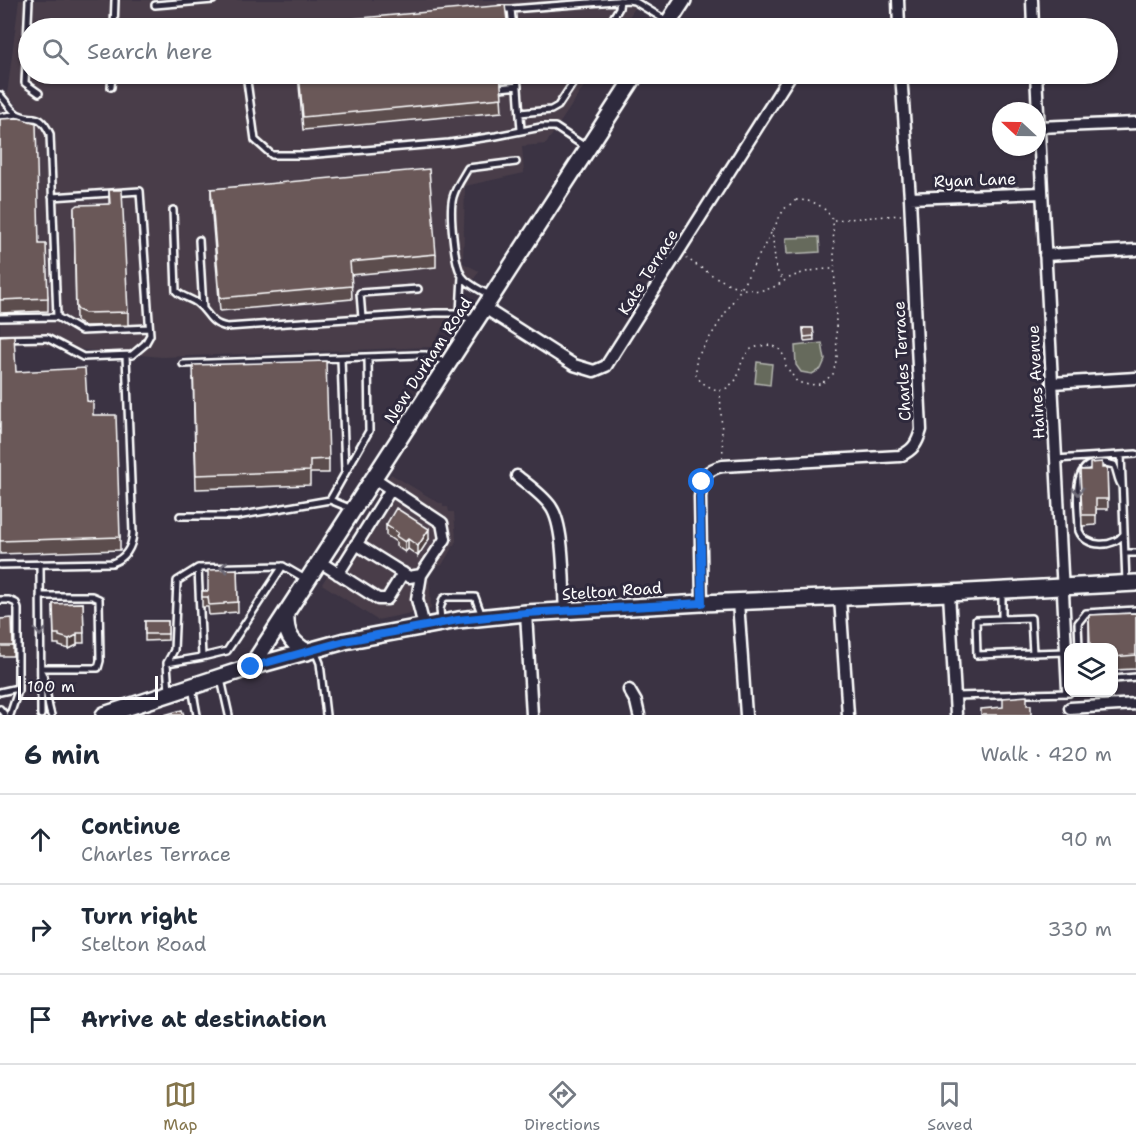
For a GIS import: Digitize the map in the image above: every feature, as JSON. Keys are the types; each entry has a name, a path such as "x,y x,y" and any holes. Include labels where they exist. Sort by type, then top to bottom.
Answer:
{"main road":[{"path":"671,18 683,0"},
{"name":"New Durham Road","path":"251,667 630,84"},
{"name":"Stelton Road","path":"104,715 251,667 345,641 441,623 526,613 702,603 1131,584"},
{"path":"286,614 286,625 292,641 311,651"}],"street":[{"path":"898,0 899,18"},
{"path":"1032,0 1033,18"},
{"name":"Kate Terrace","path":"487,302 574,365 594,371 606,366 785,84"},
{"name":"Charles Terrace","path":"723,466 900,456 911,451 918,443 921,430 910,198 902,84"},
{"name":"Haines Avenue","path":"1036,84 1037,102"},
{"path":"1046,127 1136,123"},
{"name":"Haines Avenue","path":"1040,156 1065,643"},
{"name":"Ryan Lane","path":"910,198 1042,193"},
{"path":"1045,255 1136,250"},
{"path":"1052,383 1136,378"},
{"path":"702,603 700,496 702,482 707,472 723,466"},
{"path":"517,476 549,504 556,514 560,533 565,612"},
{"path":"374,478 442,523 445,539 421,575 417,599 424,626"},
{"path":"338,574 391,489"},
{"path":"356,544 409,577 421,575"},
{"path":"320,562 378,599 387,599 403,573"},
{"path":"949,593 956,715"},
{"path":"840,598 848,715"},
{"path":"738,602 746,715"},
{"path":"526,613 532,715"},
{"path":"629,690 636,702 639,715"},
{"path":"1070,711 1136,704"}],"lane":[{"path":"28,18 29,0"},
{"path":"114,18 115,0"},
{"path":"155,5 213,0"},
{"path":"613,18 619,8 620,0"},
{"path":"492,10 620,0 634,1 657,18"},
{"path":"512,9 512,18"},
{"path":"26,84 39,93"},
{"path":"248,84 255,140 272,155 305,155 449,143 541,127 555,127 588,149"},
{"path":"520,112 551,110 558,106 572,84"},
{"path":"500,88 518,86 521,130"},
{"path":"0,94 17,114"},
{"path":"0,117 17,114 40,120 46,125 50,134 57,317"},
{"path":"487,302 462,276 456,258 451,204 468,168 516,162"},
{"path":"0,339 47,338 84,357 126,356 132,355 145,344 150,335 140,190 52,196"},
{"path":"173,210 176,291 181,296 196,302 210,320 218,325 227,327 435,313 460,313 474,322"},
{"path":"199,240 203,309"},
{"path":"460,313 462,276"},
{"path":"362,318 360,293 418,289"},
{"path":"0,318 57,317 81,331 149,328"},
{"path":"183,364 426,355 447,363"},
{"path":"0,566 112,563 124,556 130,549 133,533 126,356"},
{"path":"330,500 369,431 368,357"},
{"path":"341,358 345,472"},
{"path":"1055,459 1136,454"},
{"path":"1121,455 1125,553 1131,584"},
{"path":"1122,486 1117,480 1114,465 1108,463 1088,465 1078,478 1082,538 1091,544 1112,543 1124,534"},
{"path":"180,516 237,516 330,500 353,510"},
{"path":"1125,553 1136,553"},
{"path":"40,564 41,715"},
{"path":"169,694 167,663 174,650 177,581 198,568 283,566 308,581"},
{"path":"167,663 226,651 283,566"},
{"path":"198,568 202,657"},
{"path":"1002,591 1002,619"},
{"path":"40,596 92,596 99,599 100,661 98,668 40,668"},
{"path":"441,623 440,609 446,597 475,597 482,618"},
{"path":"0,600 16,603 18,609 18,688 10,715"},
{"path":"1079,643 1078,623 1086,613 1136,610"},
{"path":"1033,653 1031,618 976,620 977,655 1064,652"},
{"path":"311,651 321,663 326,715"},
{"path":"40,668 46,682 47,705 51,715"},
{"path":"220,677 229,715"},
{"path":"1118,679 1136,677"},
{"path":"192,686 197,715"},
{"path":"0,692 18,688"},
{"path":"955,696 1064,692"},
{"path":"0,709 5,715"}],"path":[{"path":"810,200 826,209 833,220 837,357 833,374 821,384 809,385 797,382 779,350 771,345 759,345 749,350 742,361 737,380 720,390 701,381 696,375 696,359 742,287 772,229 784,209 796,201 810,200"},
{"path":"833,220 910,215"},
{"path":"772,229 776,269 784,280"},
{"path":"678,253 726,284 762,290 777,286 784,280 806,271 834,269"},
{"path":"720,390 723,466"}],"shaded area":[{"path":"19,0 638,0 628,18 18,18 18,84 585,84 546,144 522,146 524,173 465,186 463,263 479,271 431,347 162,357 0,342 0,115 23,113 7,95"},
{"path":"391,474 439,503 443,503 443,507 448,507 449,512 454,512 456,541 442,565 429,568 431,609 377,620 322,584"}],"green space":[{"path":"819,237 820,252 787,254 786,238"},
{"path":"822,343 825,360 821,369 812,374 801,372 796,365 795,346"},
{"path":"757,362 772,364 770,385 755,383"}],"building":[{"path":"505,5 507,18 361,18"},
{"path":"300,84 501,84 502,98 303,117"},
{"path":"19,118 36,123 39,244 46,244 48,298 0,300 0,119"},
{"path":"429,169 436,254 350,262 352,286 220,298 211,189"},
{"path":"109,190 122,190 128,312 85,313 76,307 74,208 78,205 110,204"},
{"path":"803,328 813,328 814,336 804,337"},
{"path":"14,335 16,372 85,368 87,401 93,402 93,415 116,415 120,537 0,541 0,336"},
{"path":"326,361 329,459 310,460 310,471 196,475 193,365"},
{"path":"1102,462 1102,468 1107,468 1108,499 1096,499 1096,515 1082,515 1080,470 1090,470 1090,463"},
{"path":"396,508 429,529 418,546 408,539 405,542 396,536 398,533 386,525"},
{"path":"237,569 238,602 209,605 208,597 202,597 202,591 208,591 208,570"},
{"path":"83,603 84,633 77,633 69,639 54,634 53,604"},
{"path":"1136,613 1136,655 1118,657 1118,643 1090,643 1089,615"},
{"path":"12,618 13,646 0,646 0,619"},
{"path":"145,621 168,621 168,634 145,634"},
{"path":"1027,696 1027,705 1031,705 1031,715 981,715 981,709 1003,707 1003,698"},
{"path":"182,710 184,715 164,715"}],"route":[{"path":"251,667 345,641 458,620 526,613 702,603 700,496 702,482"}]}
